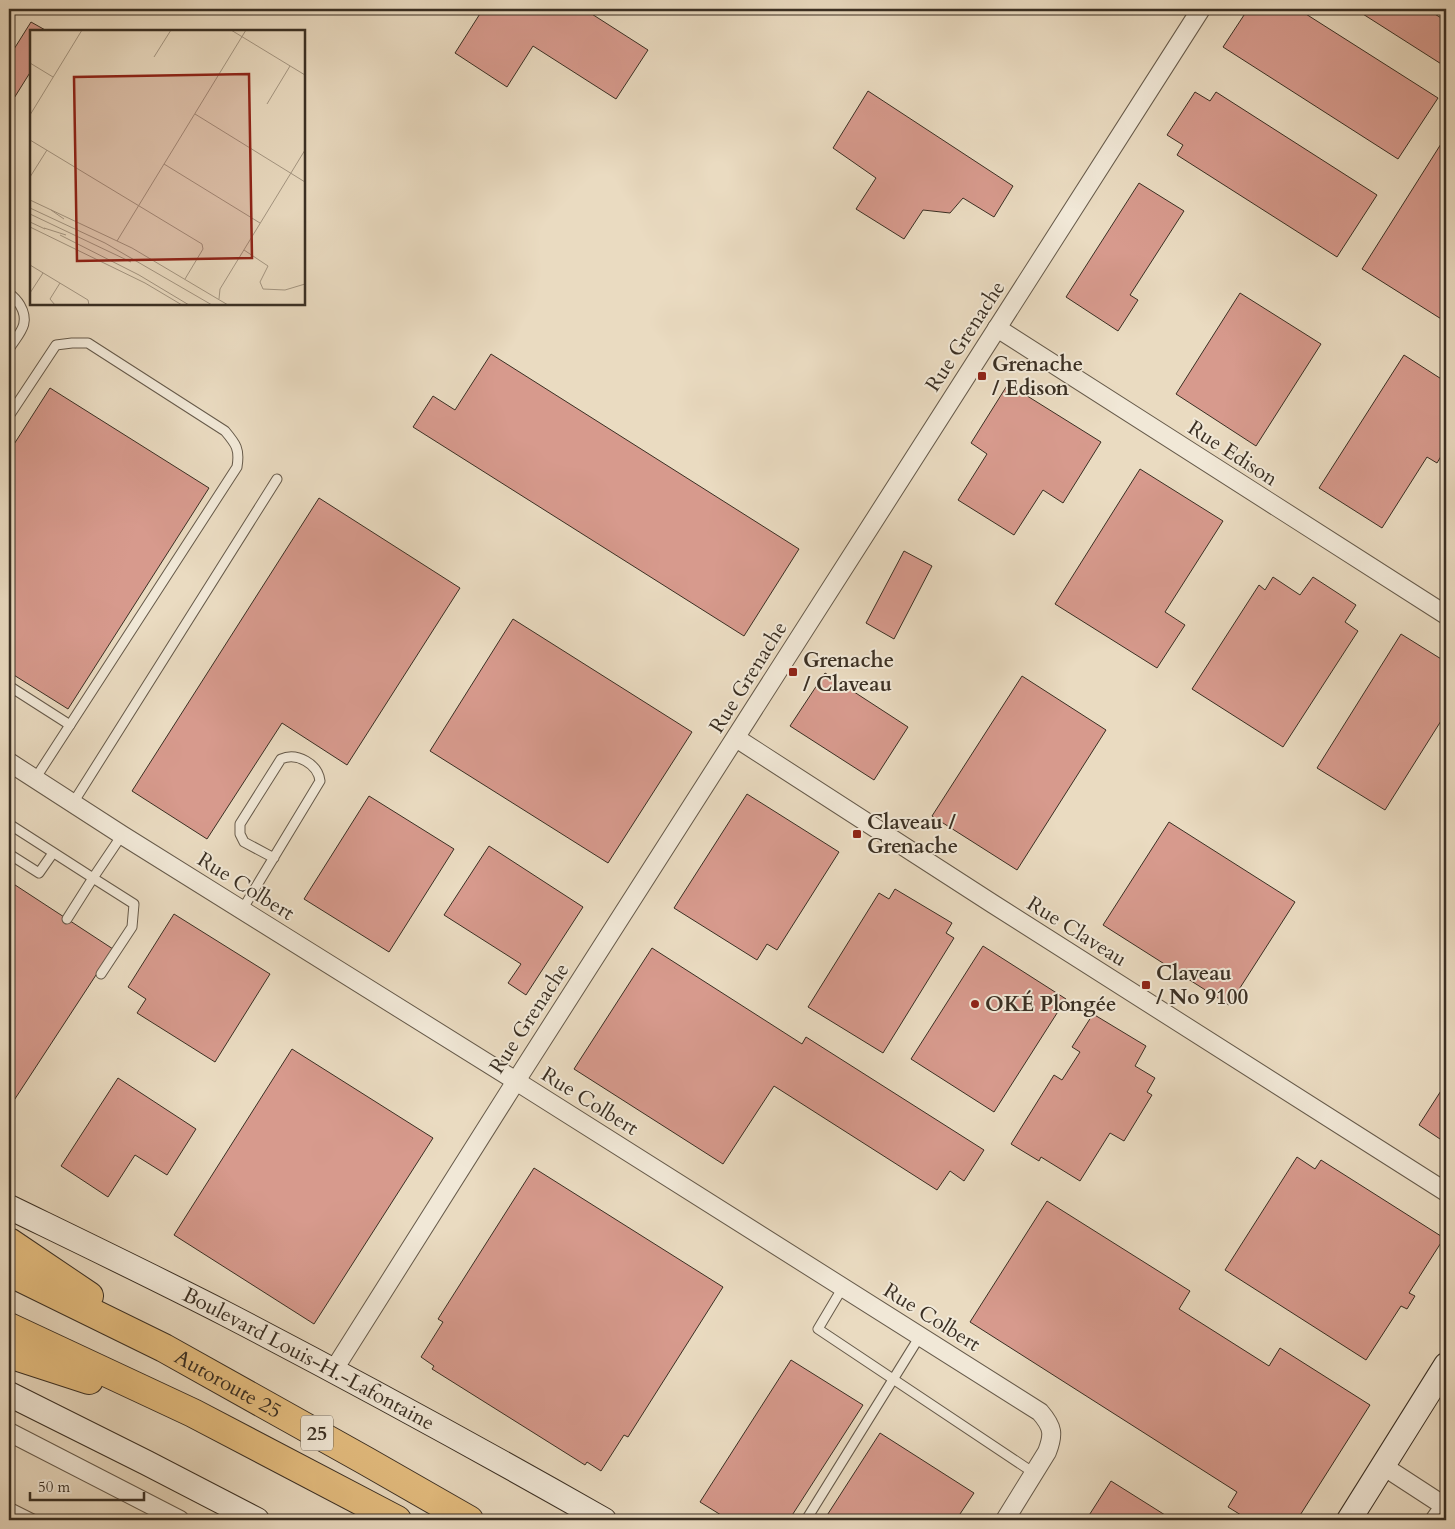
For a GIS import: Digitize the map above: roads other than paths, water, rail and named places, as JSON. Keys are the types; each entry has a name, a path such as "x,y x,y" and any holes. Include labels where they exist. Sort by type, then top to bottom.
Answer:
{"highway":[{"path":"9,1242 164,1348"},
{"name":"Autoroute 25","path":"9,1272 164,1348 469,1520"},
{"name":"Autoroute 25","path":"9,1327 193,1413 397,1520"},
{"path":"9,1354 193,1413"}],"main road":[{"name":"Boulevard Louis-H.-Lafontaine","path":"9,1207 216,1309 333,1370 452,1434 604,1520"},
{"path":"1349,1520 1443,1376"},
{"path":"9,1394 257,1520"}],"street":[{"name":"Rue Grenache","path":"333,1370 1201,9"},
{"name":"Rue Edison","path":"997,328 1446,615"},
{"name":"Rue Claveau","path":"736,738 1446,1192"},
{"name":"Rue Colbert","path":"9,762 1040,1412 1048,1421 1052,1432 1051,1442 1047,1452 1005,1520"},
{"path":"9,1432 180,1520"},
{"path":"1383,1466 1443,1505"}],"lane":[{"path":"9,294 15,298 25,314 25,324 9,349"},
{"path":"9,416 56,345 88,343 225,431 236,445 239,455 237,467 35,779"},
{"path":"73,803 277,478"},
{"path":"9,686 70,725"},
{"path":"242,910 274,858 320,781 316,769 298,757 288,756 281,759 240,824 240,834 244,842 274,858"},
{"path":"9,824 134,904 132,927 101,974"},
{"path":"67,919 122,835"},
{"path":"9,854 39,873 53,852"},
{"path":"843,1288 818,1329 1034,1473"},
{"path":"806,1520 920,1336"},
{"path":"1429,1520 1443,1505"},
{"path":"9,1507 35,1520"}],"place":[{"name":"Grenache / Edison","path":"982,376"},
{"name":"Grenache / Claveau","path":"793,672"},
{"name":"Claveau / Grenache","path":"857,834"},
{"name":"Claveau / No 9100","path":"1146,985"},
{"name":"OKÉ Plongée","path":"975,1004"}]}
